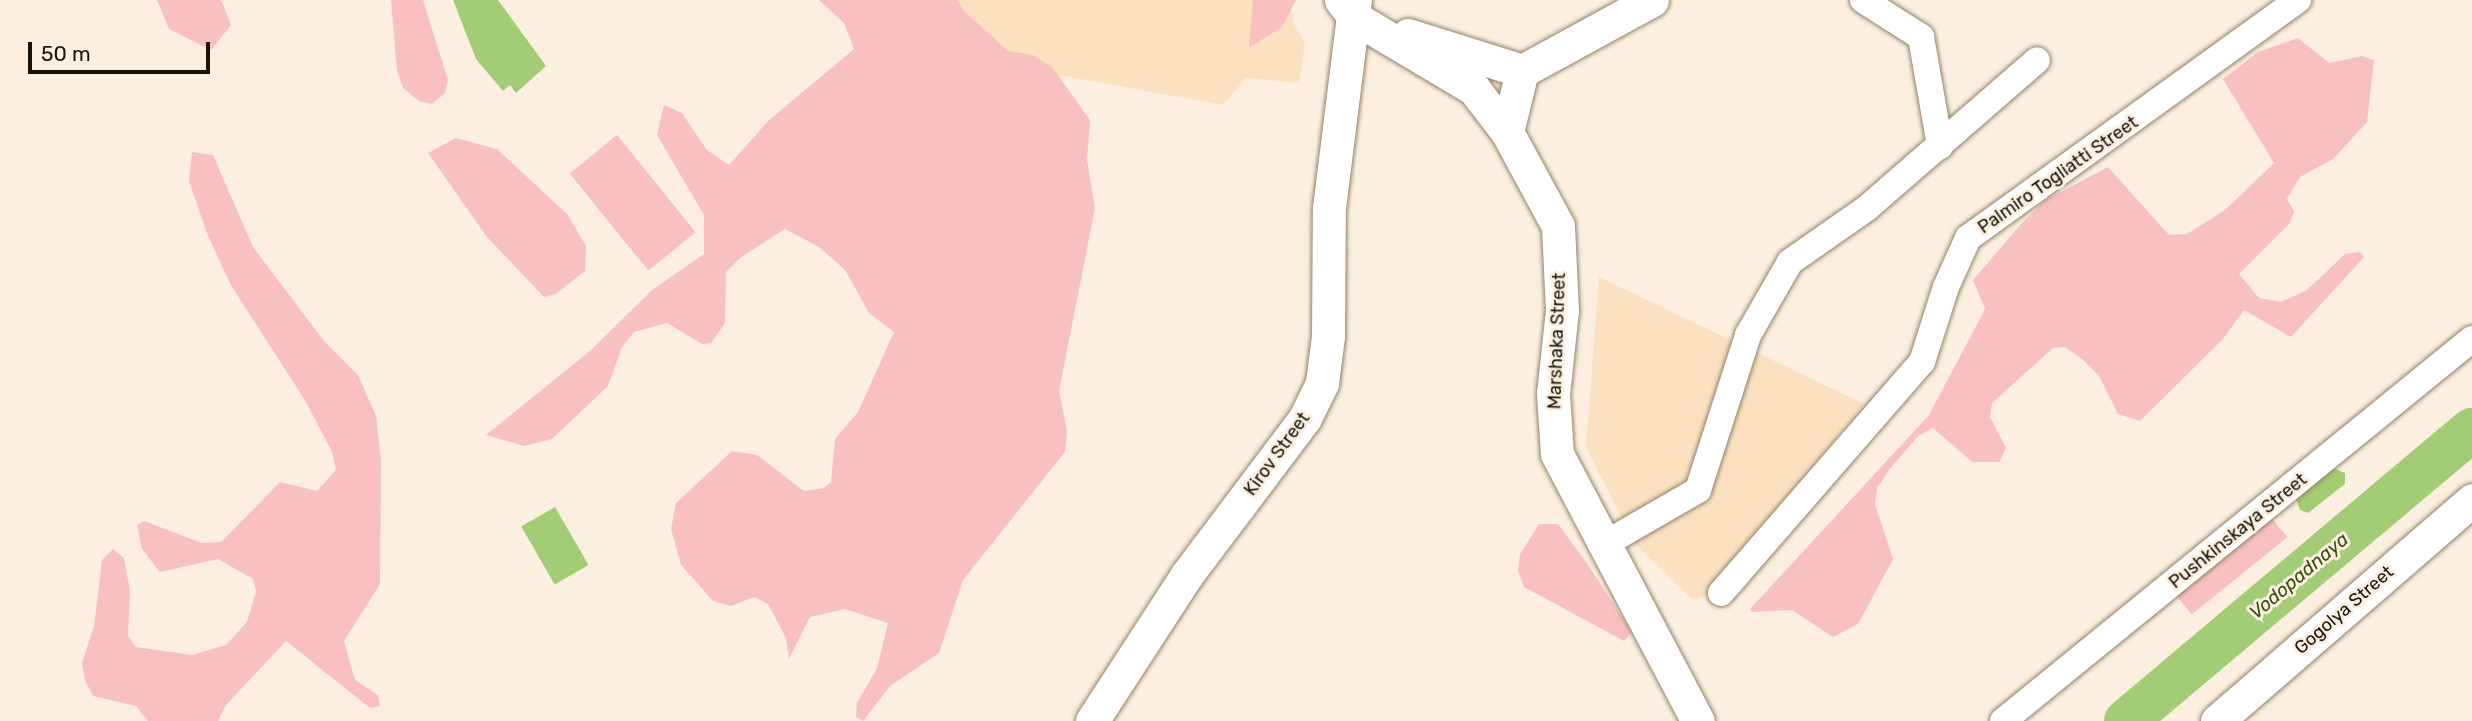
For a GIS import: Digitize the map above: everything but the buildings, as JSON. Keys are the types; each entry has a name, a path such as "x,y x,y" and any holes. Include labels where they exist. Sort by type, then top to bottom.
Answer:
{"main road":[{"path":"1509,119 1522,71 1652,0"},
{"path":"1350,6 1408,34 1475,73 1509,119"},
{"name":"Marshaka Street","path":"1350,6 1474,89 1509,119 1558,226 1562,310 1553,394 1557,454 1698,721"},
{"name":"Kirov Street","path":"1092,721 1186,576 1305,418 1322,383 1328,336 1329,208 1350,6"},
{"path":"1408,34 1522,71"},
{"name":"Marshaka Street","path":"1509,119 1521,117 1564,216 1577,268 1567,392 1571,451 1615,538 1715,721"},
{"name":"Gogolya Street","path":"2217,721 2472,500"}],"street":[{"path":"1863,0 1920,37 1940,146"},
{"name":"Palmiro Togliatti Street","path":"1721,593 1873,423 1922,362 1946,287 1968,238 2298,0"},
{"path":"1615,538 1698,490 1748,335 1790,262 1867,208 2037,60"},
{"name":"Pushkinskaya Street","path":"2003,721 2472,339"}],"shaded area":[{"path":"157,0 221,0 231,25 211,50 169,29"},
{"path":"391,0 423,0 448,80 445,93 432,104 419,101 403,88 397,71"},
{"path":"453,0 498,0 546,66 516,93 510,85 503,91 476,59"},
{"path":"819,0 958,0 963,10 1008,51 1033,55 1052,67 1090,120 1087,160 1095,208 1059,391 1067,431 1065,452 963,580 939,653 890,686 863,721 856,717 857,703 877,668 888,623 845,609 810,617 789,659 786,638 768,604 754,597 731,606 713,601 681,565 671,529 676,503 732,451 757,455 804,491 824,488 831,482 835,439 858,412 894,332 869,313 845,270 819,247 785,229 740,258 726,272 725,323 711,343 702,344 667,323 634,332 622,347 608,386 552,439 524,446 486,435 591,350 652,290 704,254 704,215 657,135 664,105 682,113 707,150 729,165 768,121 854,49 844,23"},
{"path":"877,0 1290,0 1295,27 1305,42 1299,83 1246,78 1223,105 982,61"},
{"path":"1253,0 1296,0 1282,27 1249,48"},
{"path":"2298,38 2329,63 2362,56 2374,60 2367,122 2333,159 2300,177 2287,199 2294,211 2290,223 2239,274 2259,298 2281,302 2307,290 2345,254 2360,252 2364,257 2291,337 2244,310 2223,339 2140,421 2118,414 2099,376 2083,360 2065,347 2053,348 1992,403 1990,417 2006,448 1999,462 1972,462 1933,428 1918,436 1889,470 1877,488 1875,504 1893,559 1858,624 1833,637 1792,610 1752,612 1750,609 1929,415 1985,309 1973,280 2022,223 2046,200 2108,167 2169,235 2187,234 2225,210 2274,163 2223,79 2258,52"},
{"path":"617,135 696,232 648,271 570,173"},
{"path":"456,138 497,149 567,214 586,246 585,271 556,294 544,297 487,237 428,153"},
{"path":"192,152 213,155 253,247 324,341 358,375 376,416 381,460 380,584 344,641 355,680 378,695 380,706 370,708 286,641 226,705 218,721 148,721 136,706 93,696 85,680 82,663 94,626 102,560 113,549 124,558 130,591 128,636 136,647 192,655 226,645 247,622 256,591 253,579 218,559 160,572 142,549 137,525 144,521 202,543 221,542 280,482 317,491 336,470 332,452 306,402 231,285 208,236 189,181"},
{"path":"1599,277 1864,404 1708,595 1693,600 1636,545 1586,447"},
{"path":"2333,468 2345,473 2345,484 2308,513 2300,510 2296,498"},
{"path":"555,507 588,565 555,585 521,526"},
{"path":"2271,517 2287,537 2192,615 2175,594"},
{"path":"1539,524 1558,524 1586,562 1632,632 1624,641 1524,587 1518,571 1520,554"}],"waterway":[{"name":"Vodopadnaya","path":"2126,721 2472,430"}]}
